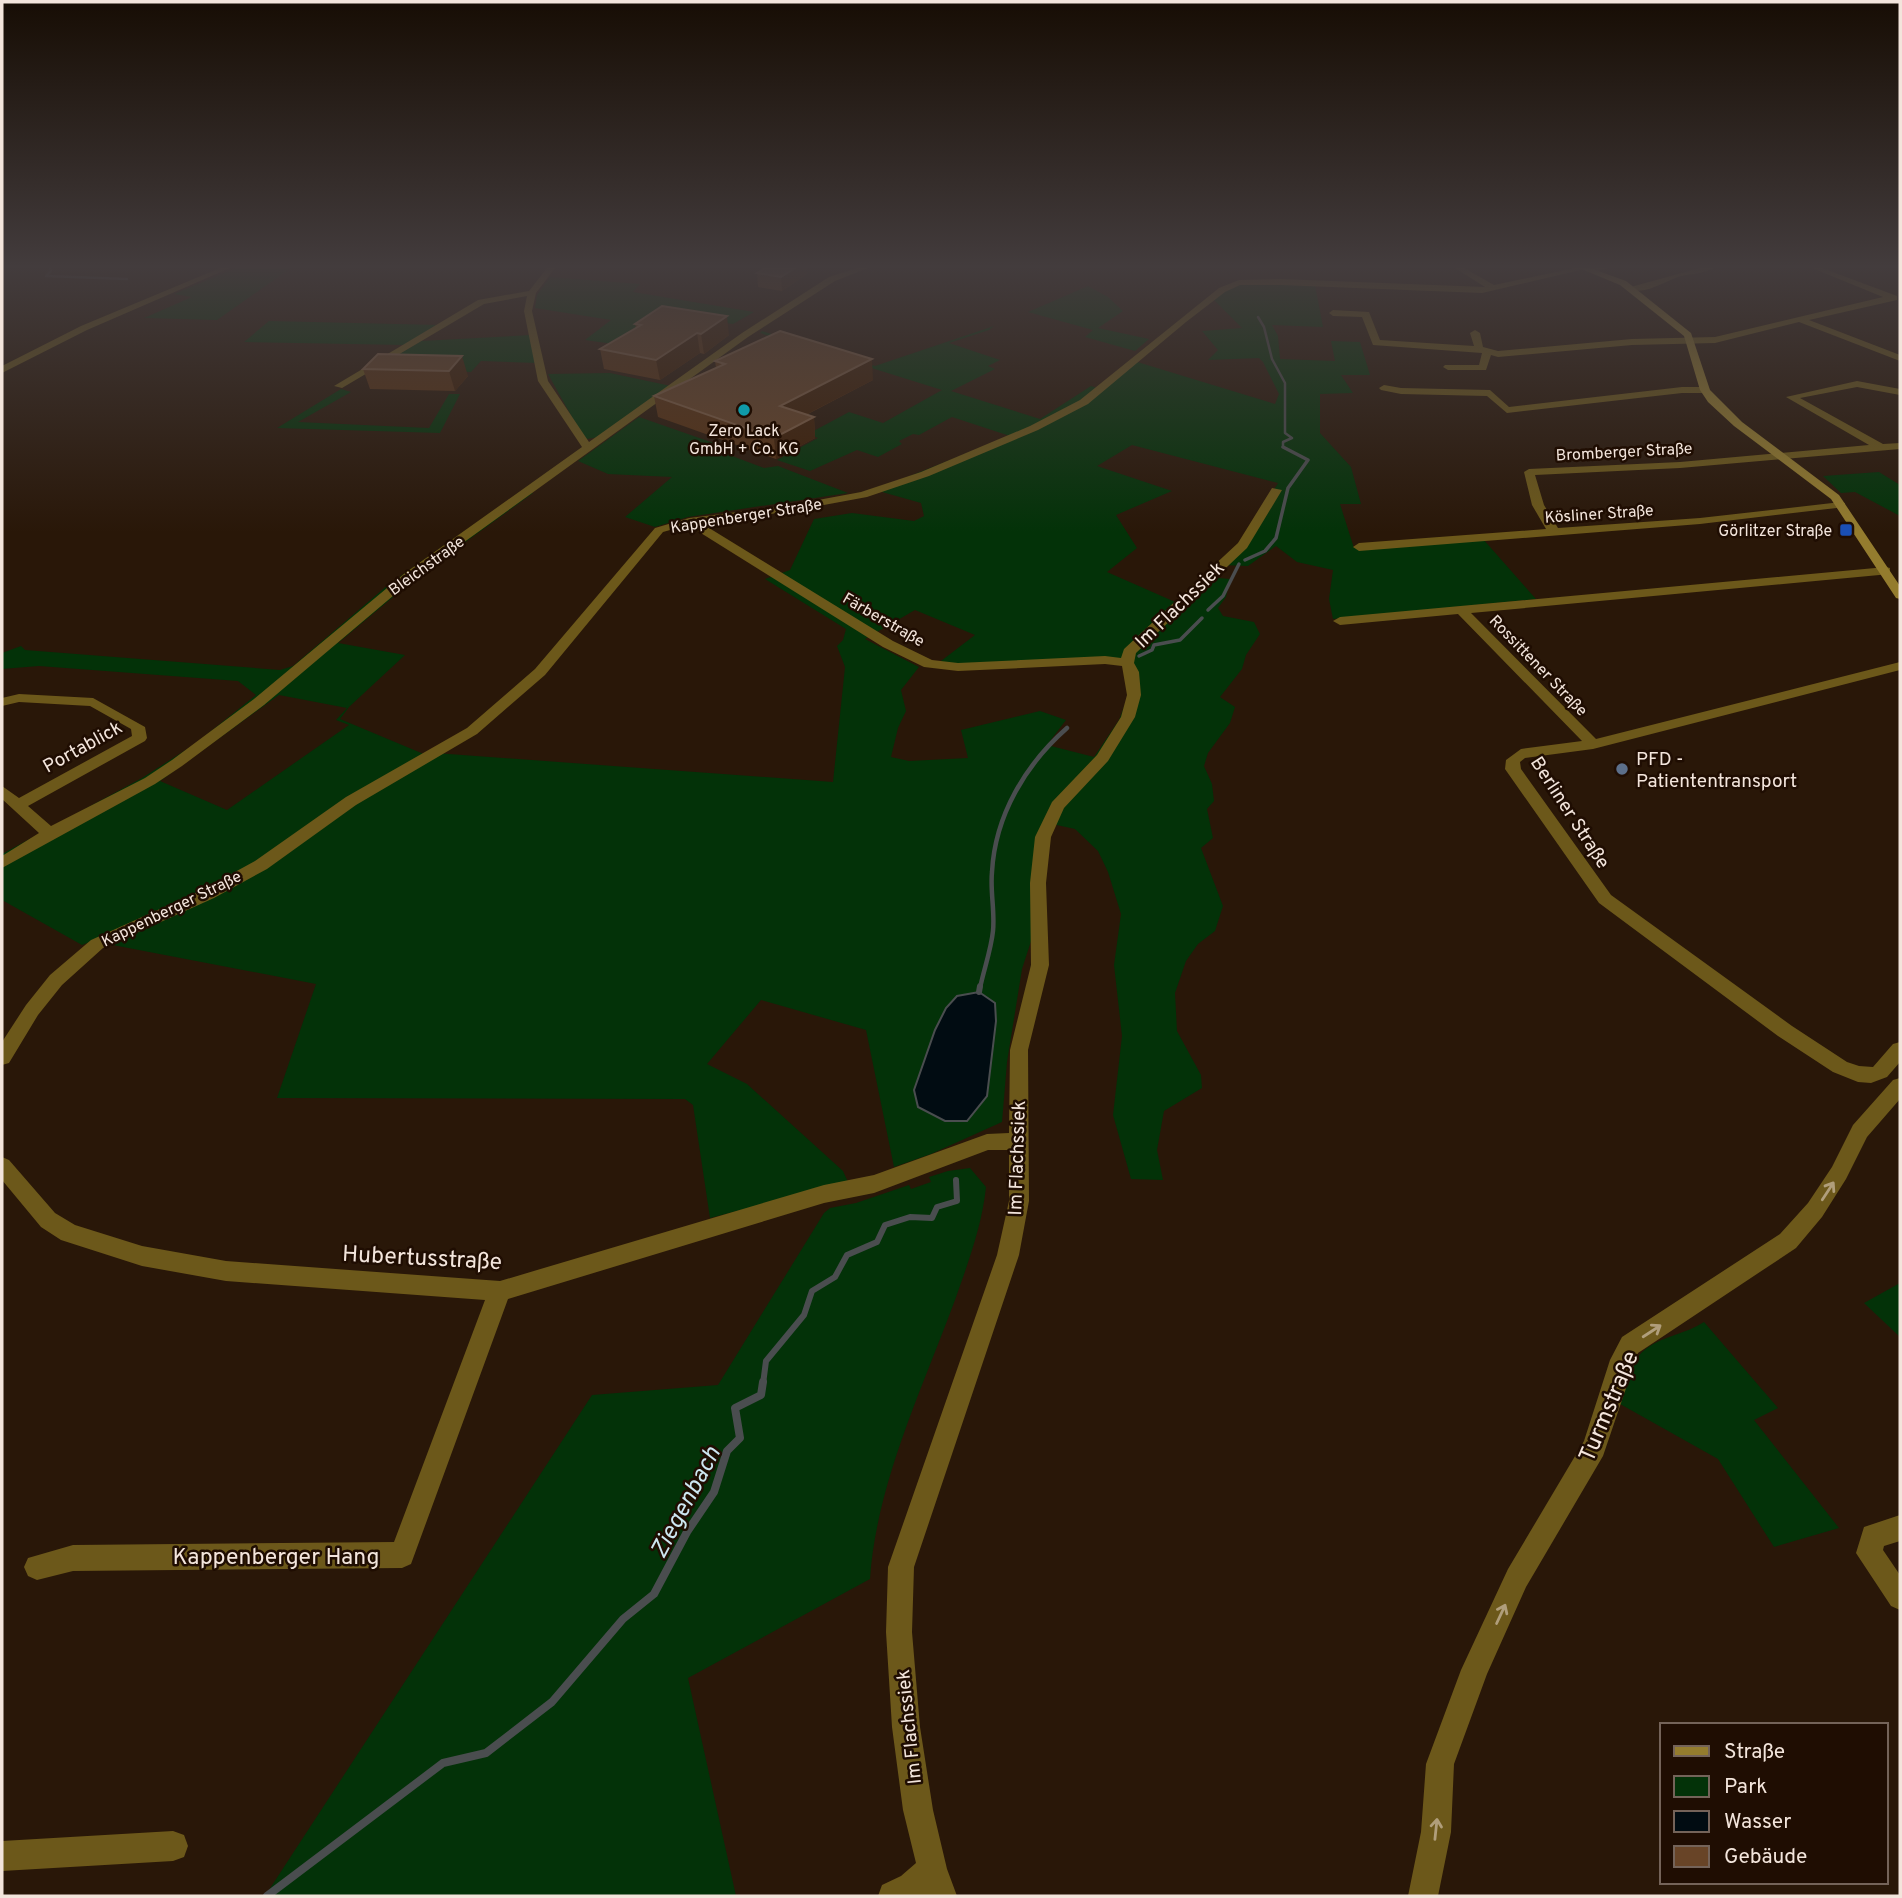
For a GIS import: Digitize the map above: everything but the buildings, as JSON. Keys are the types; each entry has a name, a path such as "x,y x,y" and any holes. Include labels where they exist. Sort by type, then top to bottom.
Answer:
{"main road":[{"path":"1696,357 1705,390 1738,424 1786,457 1841,505 1900,595"}],"street":[{"path":"2,370 28,357"},
{"path":"339,386 389,357"},
{"path":"538,357 543,381 584,444 591,446"},
{"name":"Bleichstraße","path":"2,863 50,834 150,781 201,746 265,698 409,576 715,357"},
{"name":"Kappenberger Straße","path":"2,1058 44,994 81,955 97,944 208,894 261,865 351,802 472,730 540,672 649,539 665,527 810,506 863,495 925,474 1034,428 1084,402 1139,357"},
{"path":"1448,366 1483,368 1483,357"},
{"path":"1880,447 1791,397 1857,384 1900,392"},
{"path":"1384,388 1401,391 1490,393 1507,410 1682,390 1705,390"},
{"path":"1786,457 1900,446"},
{"name":"Bromberger Straße","path":"1554,532 1538,505 1530,472 1786,457"},
{"name":"Im Flachssiek","path":"937,1883 918,1810 906,1727 899,1632 901,1566 1008,1255 1019,1201 1019,1050 1040,965 1038,883 1043,837 1057,806 1103,758 1128,716 1134,695 1132,672 1127,663 1129,652 1248,539 1276,490"},
{"name":"Kösliner Straße","path":"1359,547 1700,521 1841,505"},
{"name":"Färberstraße","path":"690,522 888,644 929,664 958,667 1105,660 1127,663"},
{"path":"1340,621 1886,571"},
{"name":"Rossittener Straße","path":"1461,610 1593,744"},
{"name":"Berliner Straße","path":"1900,666 1593,744 1521,754 1513,760 1513,769 1605,899 1830,1061 1851,1071 1871,1075 1880,1072 1900,1049"},
{"name":"Portablick","path":"2,702 19,698 93,702 138,727 140,738 19,804"},
{"path":"2,791 50,834"},
{"name":"Turmstraße","path":"1423,1896 1436,1832 1440,1763 1475,1670 1517,1578 1594,1447 1622,1360 1630,1345 1788,1241 1815,1210 1839,1173 1860,1131 1900,1086"},
{"name":"Hubertusstraße","path":"2,1166 48,1220 69,1233 142,1256 226,1271 500,1292 824,1194 874,1184 987,1142 1018,1142"},
{"name":"Kappenberger Hang","path":"37,1567 73,1558 402,1555 500,1292"},
{"path":"1900,1528 1873,1536 1869,1553 1900,1597"},
{"path":"2,1856 173,1846"},
{"path":"893,1896 912,1887 937,1883"}],"green space":[{"path":"395,357 536,357 537,363 481,361 471,372 374,369"},
{"path":"835,357 845,357 875,366 903,357 990,357 1000,360 988,366 995,369 951,391 1040,419 1091,386 1097,388 1134,361 1275,404 1279,394 1259,358 1208,360 1211,357 1280,357 1280,359 1335,361 1334,357 1364,357 1370,375 1341,375 1353,393 1320,394 1320,433 1351,467 1361,504 1340,504 1354,548 1483,539 1536,599 1333,619 1329,599 1333,570 1297,562 1276,546 1248,566 1219,565 1234,555 1278,483 1132,445 1097,466 1172,491 1116,515 1137,548 1107,572 1182,605 1207,577 1230,579 1226,597 1218,608 1223,616 1254,622 1260,634 1246,655 1242,669 1220,697 1235,707 1230,723 1208,753 1204,766 1212,784 1214,801 1207,809 1213,838 1201,848 1223,906 1215,931 1198,944 1186,961 1175,993 1177,1031 1201,1075 1202,1088 1164,1111 1157,1150 1163,1180 1131,1179 1113,1115 1122,1036 1114,965 1121,914 1108,872 1098,851 1075,829 1043,822 1043,904 1022,969 1007,1062 1002,1122 931,1154 894,1167 866,1030 761,1000 707,1064 747,1084 843,1171 848,1182 710,1218 693,1105 685,1099 277,1098 316,984 92,941 82,945 2,900 2,854 142,778 195,744 256,695 238,681 39,666 2,669 2,653 21,646 25,650 280,670 293,666 388,585 523,490 533,493 417,577 338,643 405,655 349,707 340,719 426,755 435,753 833,782 845,667 837,646 843,640 846,629 765,579 790,570 814,519 852,513 914,521 924,516 921,503 875,490 1010,436 952,417 919,435 913,434 899,441 902,444 878,457 857,450 810,471 777,460 818,438 808,434 849,412 883,423 942,390","holes":["915,610 975,635 937,664 1125,664 1129,694 1119,720 1094,757 1047,745 1066,720 1040,711 961,730 968,758 909,761 891,757 898,728 906,711 901,690 919,667 865,639","279,695 347,708 336,720 349,725 227,810 160,781"]},
{"path":"610,373 671,386 599,437 587,439 582,435 548,374"},
{"path":"341,389 351,392 298,422 429,428 449,394 460,394 440,433 277,428"},
{"path":"639,417 731,449 724,453 764,468 778,466 848,493 688,517 655,527 625,517 672,477 608,474 578,461"},
{"path":"1879,472 1900,485 1900,516 1855,492 1841,493 1823,476"},
{"path":"970,1168 986,1187 978,1230 891,1472 881,1508 870,1579 688,1678 736,1896 265,1896 592,1395 718,1385 824,1213 830,1208 856,1203 909,1185 911,1189 931,1182 929,1177 948,1171"},
{"path":"1900,1283 1900,1337 1864,1303"},
{"path":"1704,1322 1778,1408 1754,1420 1839,1528 1774,1547 1718,1459 1620,1404 1629,1373 1641,1353 1653,1344"}],"water":[{"path":"979,992 995,1003 996,1021 987,1096 967,1121 945,1121 918,1107 914,1090 935,1030 946,1008 957,996"}],"waterway":[{"name":"Ziegenbach","path":"1271,357 1285,383 1285,433 1292,438 1283,442 1283,447"},
{"name":"Ziegenbach","path":"1245,560 1265,551 1276,538 1288,488 1308,460 1283,447"},
{"name":"Ziegenbach","path":"1283,447 1287,449"},
{"name":"Ziegenbach","path":"1208,610 1223,596 1239,564"},
{"name":"Ziegenbach","path":"1139,656 1152,650 1154,645 1180,640 1202,618"},
{"name":"Ziegenbach","path":"980,988 993,931 992,879 999,831 1006,811 1026,774 1067,728"},
{"name":"Ziegenbach","path":"979,992 980,986"},
{"name":"Ziegenbach","path":"763,1384 766,1361 804,1315 812,1291 835,1277 847,1255 877,1242 885,1225 910,1217 932,1218 937,1207 957,1201 956,1180"},
{"name":"Ziegenbach","path":"267,1896 443,1763 486,1753 552,1702 623,1619 654,1594 687,1532 714,1492 727,1451 740,1438 735,1408 761,1395 763,1382"}],"place":[{"name":"Zero Lack GmbH + Co. KG","path":"744,410"},
{"name":"Görlitzer Straße","path":"1846,530"},
{"name":"PFD - Patiententransport","path":"1622,769"}]}
